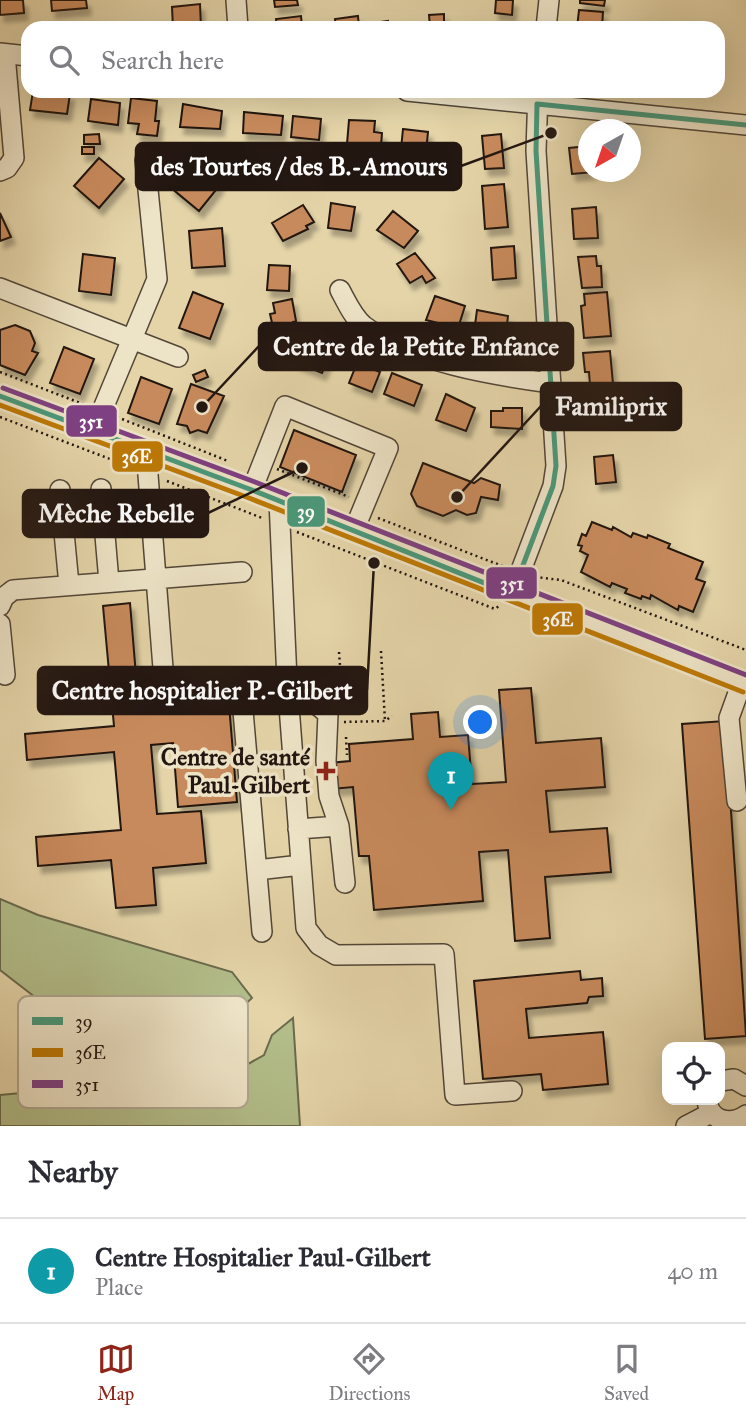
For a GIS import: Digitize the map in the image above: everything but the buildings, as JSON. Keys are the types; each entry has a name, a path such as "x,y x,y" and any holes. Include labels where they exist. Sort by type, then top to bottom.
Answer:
{"street":[{"path":"236,0 238,21"},
{"path":"547,21 549,0"},
{"path":"0,171 7,168 14,159 3,54 21,55"},
{"path":"512,594 553,486 556,466 536,151 537,98"},
{"path":"544,98 746,125"},
{"path":"94,430 130,338 157,279 145,160"},
{"path":"0,288 177,356"},
{"path":"340,290 350,311 363,326 397,344 469,370 551,383"},
{"path":"0,396 146,449 744,683 729,718 737,801"},
{"path":"252,490 285,406 388,448 354,530"},
{"path":"146,449 165,694 168,699 185,702 242,699 288,688 328,715 326,761 329,796 339,826 345,883"},
{"path":"102,489 109,582"},
{"path":"60,490 69,585"},
{"path":"279,501 288,688 306,928 319,945 336,955 444,954 455,1095 512,1091"},
{"path":"0,607 4,597 13,590 242,572"},
{"path":"0,624 5,675"},
{"path":"242,699 262,932"},
{"path":"298,829 339,826"},
{"path":"257,870 301,865"},
{"path":"725,1080 745,1082"},
{"path":"686,1126 709,1106 717,1120 731,1123 746,1115"}],"path":[{"path":"0,417 495,609 512,594"},
{"path":"273,467 358,500"},
{"path":"381,651 385,721"},
{"path":"328,715 344,722 385,721 392,716"}],"green space":[{"path":"0,899 38,915 232,972 252,998 248,1002 248,996 34,996 0,970"},
{"path":"293,1018 300,1126 0,1126 0,1095 18,1093 18,1108 248,1108 248,1064 264,1055 272,1035"}],"transit line":[{"name":"39","path":"537,104 746,125"},
{"name":"39","path":"512,594 553,486 556,466 536,151 537,104"},
{"name":"351","path":"3,388 255,482 746,675"},
{"name":"39","path":"0,396 252,490 512,594"},
{"name":"36E","path":"0,405 249,498 743,692"}],"place":[{"name":"des Tourtes / des B.-Amours","path":"551,133"},
{"name":"Centre de la Petite Enfance","path":"202,407"},
{"name":"Mèche Rebelle","path":"302,468"},
{"name":"Familiprix","path":"457,497"},
{"name":"Centre hospitalier P.-Gilbert","path":"374,563"},
{"name":"Centre de santé Paul-Gilbert","path":"326,771"},
{"name":"Centre Hospitalier Paul-Gilbert","path":"451,810"}]}
